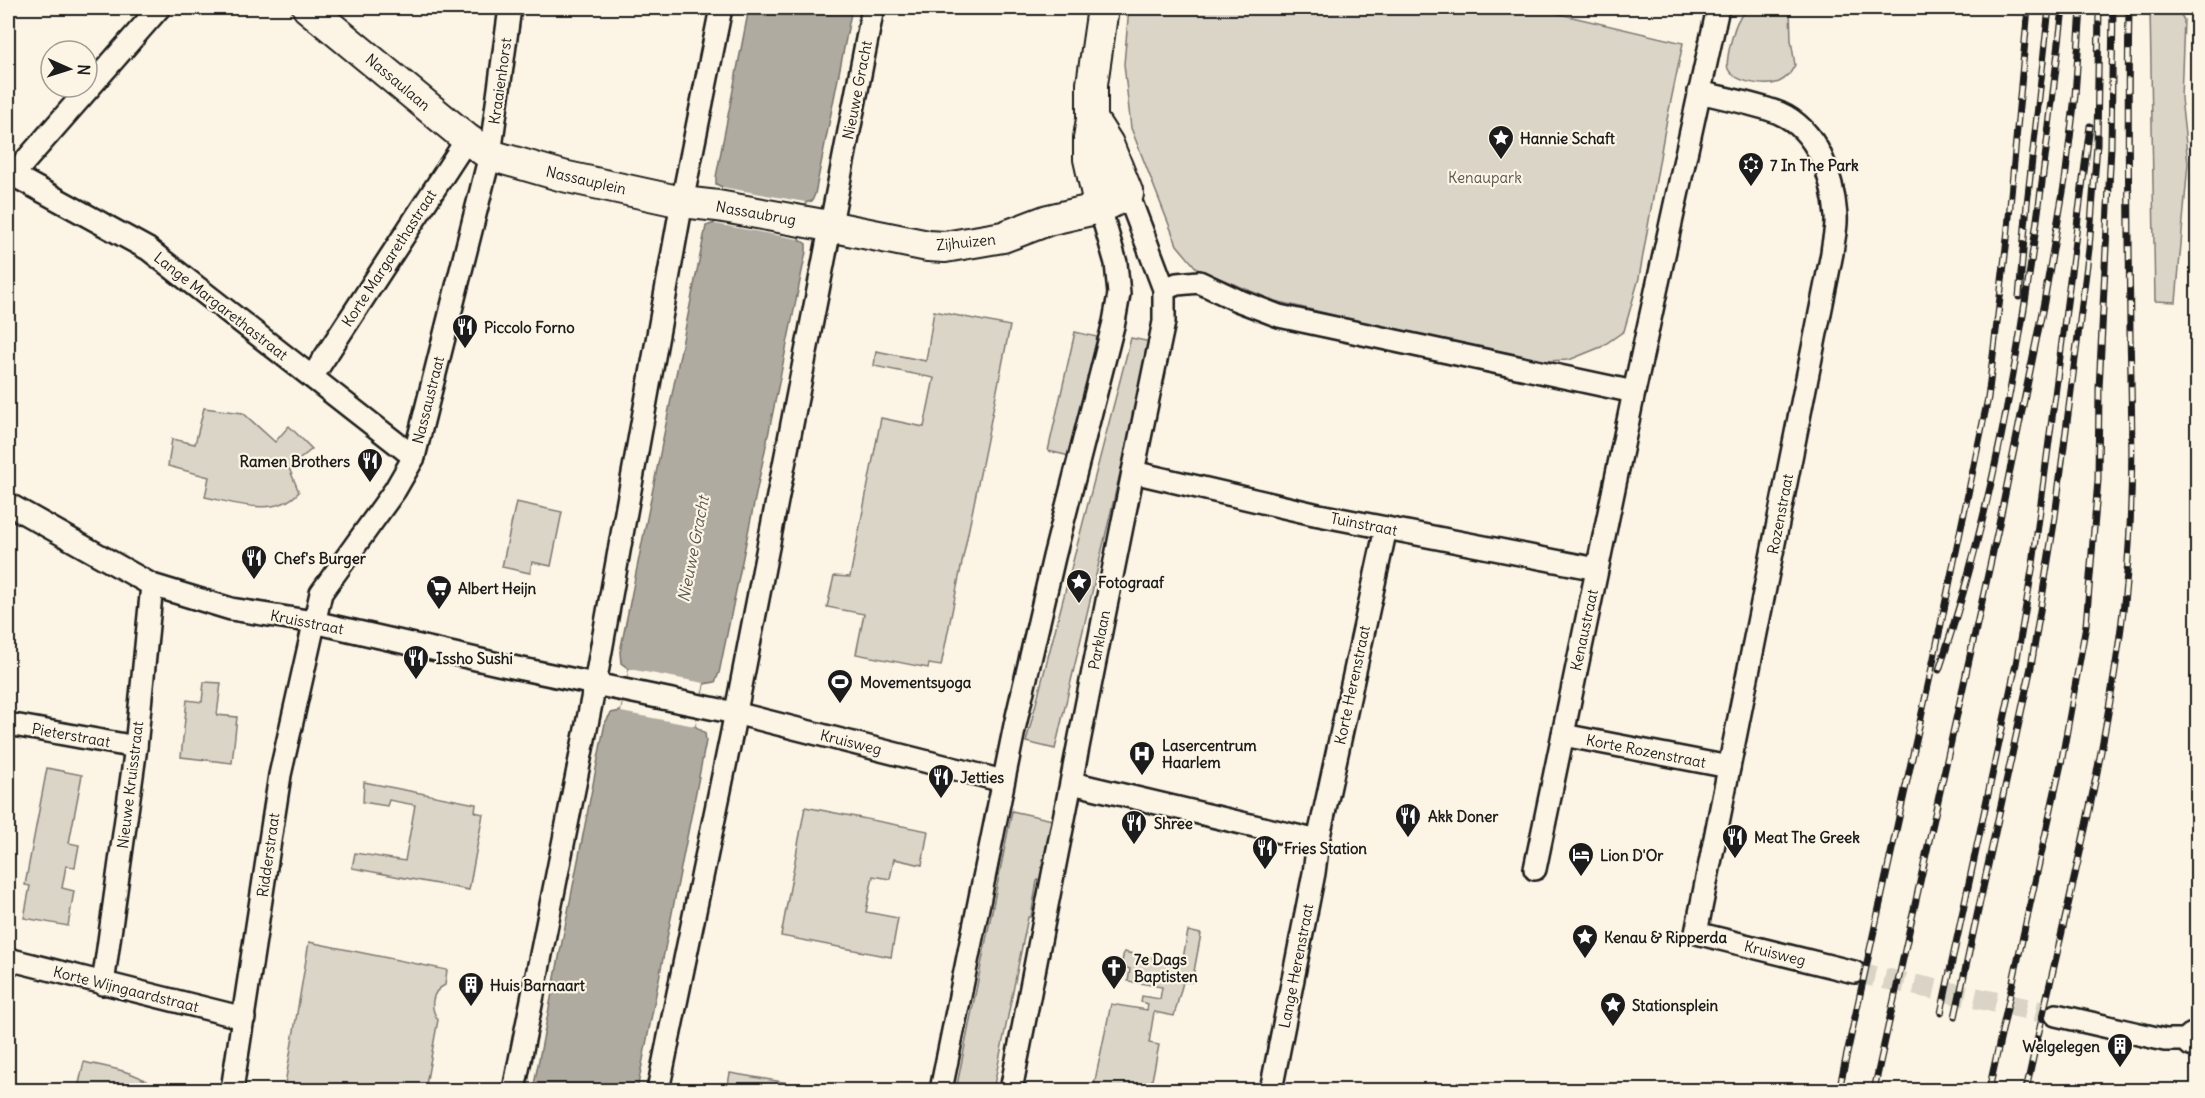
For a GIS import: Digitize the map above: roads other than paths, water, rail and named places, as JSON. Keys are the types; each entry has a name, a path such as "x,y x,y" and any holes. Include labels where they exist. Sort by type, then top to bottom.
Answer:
{"street":[{"path":"10,176 159,8"},
{"name":"Nassaulaan","path":"308,8 479,147"},
{"name":"Kraaienhorst","path":"479,147 510,8"},
{"path":"514,1090 595,684 682,202 721,8"},
{"name":"Nieuwe Gracht","path":"658,1090 735,713 816,223 873,8"},
{"path":"941,1090 1003,781 1054,557 1114,322 1119,294 1116,263 1089,159 1092,84 1103,8"},
{"path":"1164,289 1177,284 1199,282 1278,316 1634,392 1718,8"},
{"name":"Rozenstraat","path":"1696,933 1832,253 1836,218 1822,156 1804,129 1779,113 1699,92"},
{"path":"1092,119 1108,144 1128,194 1100,207"},
{"name":"Nassauplein","path":"479,147 563,176 682,202"},
{"name":"Korte Margarethastraat","path":"312,377 479,147"},
{"name":"Nassaustraat","path":"314,622 321,593 395,490 414,457 479,147"},
{"name":"Lange Margarethastraat","path":"10,176 148,249 414,457"},
{"name":"Parklaan","path":"1011,1090 1164,322 1164,289 1128,194"},
{"name":"Nassaubrug","path":"682,202 816,223"},
{"name":"Zijhuizen","path":"816,223 945,247 1003,237 1048,220 1100,207"},
{"name":"Kenaustraat","path":"1535,869 1634,392"},
{"name":"Tuinstraat","path":"1133,472 1314,514 1597,568"},
{"name":"Kruisstraat","path":"8,504 152,585 231,609 314,622 699,706"},
{"name":"Korte Herenstraat","path":"1318,841 1386,528"},
{"name":"Nieuwe Kruisstraat","path":"104,984 136,747 152,585"},
{"name":"Ridderstraat","path":"233,1082 280,775 314,622"},
{"name":"Kruisweg","path":"699,706 735,713 1003,781"},
{"name":"Pieterstraat","path":"8,727 8,724 136,747"},
{"name":"Korte Rozenstraat","path":"1563,735 1729,767"},
{"path":"1072,783 1318,841"},
{"name":"Lange Herenstraat","path":"1271,1090 1317,858 1318,841"},
{"name":"Kruisweg","path":"1696,933 1854,972"},
{"name":"Korte Wijngaardstraat","path":"8,959 244,1018"},
{"path":"2056,1016 2165,1040 2196,1040"}],"water":[{"path":"749,8 852,8 815,194 812,201 805,203 799,239 806,244 806,252 719,673 715,682 704,684 695,726 705,733 706,741 637,1090 533,1090 605,723 611,713 621,711 629,669 621,663 620,652 706,226 715,223 722,187 716,184 716,177"}],"tunnel":[{"path":"1854,972 2056,1015"}],"railway":[{"path":"1839,1090 1931,672 1988,398 2007,239 2028,8"},
{"path":"2019,297 2049,8"},
{"path":"1939,670 1986,508 2019,342 2032,259 2063,8"},
{"path":"1874,1090 1998,529 2044,302 2065,180 2075,96 2081,8"},
{"path":"1955,1017 2031,667 2055,517 2089,249 2097,145 2099,8"},
{"path":"1989,1090 2061,764 2086,625 2098,480 2099,389 2111,146 2113,8"},
{"path":"2026,1090 2096,775 2108,712 2126,584 2132,458 2128,170 2129,8"},
{"path":"1941,1013 2016,664 2033,564 2090,126"}],"place":[{"name":"Hannie Schaft","path":"1501,161"},
{"name":"7 In The Park","path":"1751,188"},
{"name":"Piccolo Forno","path":"465,350"},
{"name":"Ramen Brothers","path":"370,484"},
{"name":"Chef's Burger","path":"254,581"},
{"name":"Fotograaf","path":"1079,605"},
{"name":"Albert Heijn","path":"439,611"},
{"name":"Issho Sushi","path":"416,681"},
{"name":"Movementsyoga","path":"840,705"},
{"name":"Lasercentrum Haarlem","path":"1142,777"},
{"name":"Jetties","path":"941,800"},
{"name":"Akk Doner","path":"1408,839"},
{"name":"Shree","path":"1134,846"},
{"name":"Meat The Greek","path":"1735,860"},
{"name":"Fries Station","path":"1265,871"},
{"name":"Lion D'Or","path":"1581,878"},
{"name":"Kenau & Ripperda","path":"1585,960"},
{"name":"7e Dags Baptisten","path":"1114,991"},
{"name":"Huis Barnaart","path":"471,1008"},
{"name":"Stationsplein","path":"1613,1028"},
{"name":"Welgelegen","path":"2120,1069"}],"park label":[{"name":"Kenaupark","path":"1485,177"}]}
